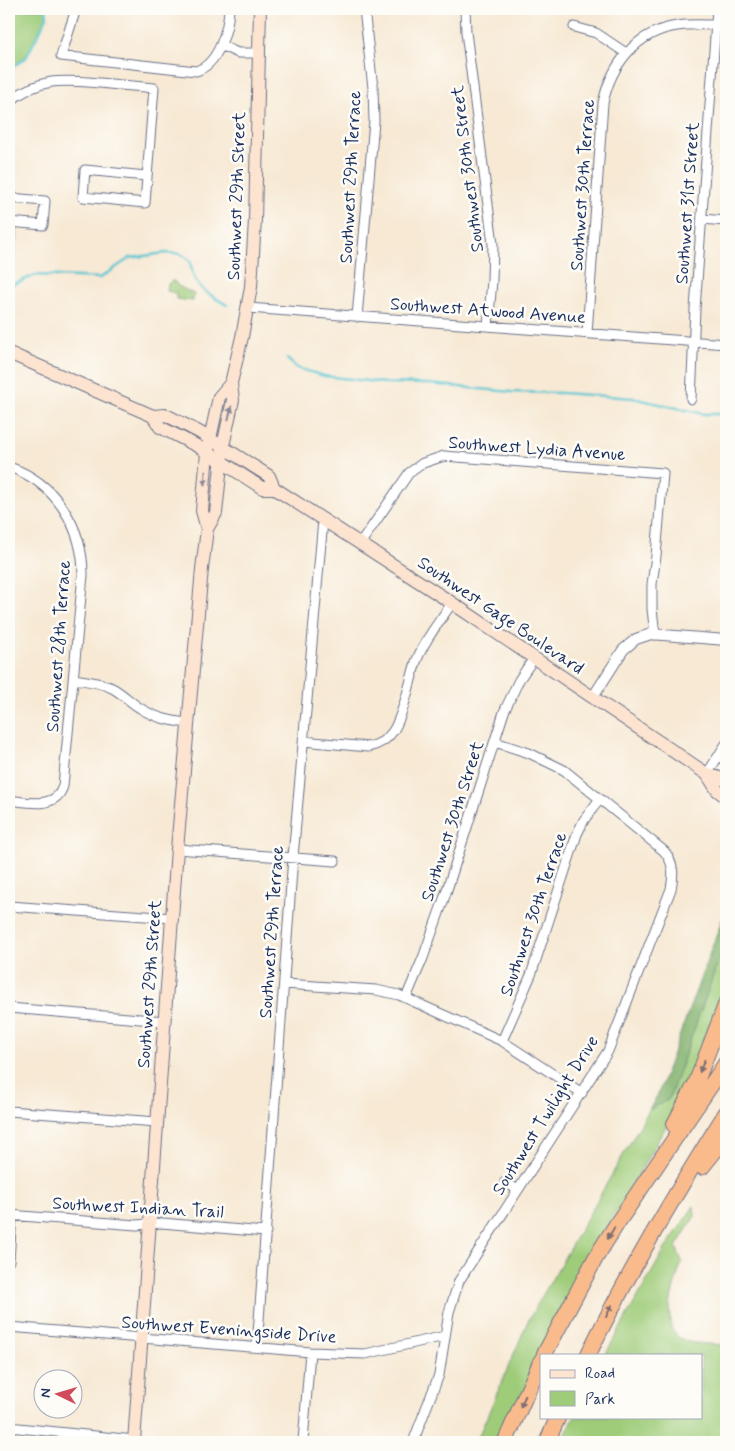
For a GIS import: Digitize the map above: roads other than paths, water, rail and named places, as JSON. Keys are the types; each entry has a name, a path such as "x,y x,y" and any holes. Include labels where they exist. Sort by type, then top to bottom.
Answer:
{"highway":[{"path":"637,1192 668,1138 696,1083 726,1004"},
{"path":"545,1354 596,1257 637,1192 726,1063"},
{"path":"588,1354 619,1292 655,1227 726,1113"},
{"path":"655,1227 726,1137"},
{"path":"505,1442 540,1363"},
{"path":"547,1442 558,1418"}],"main road":[{"name":"Southwest 29th Street","path":"207,529 216,512 223,446 234,400 231,383 248,308 254,244 260,9"},
{"name":"Southwest Gage Boulevard","path":"9,353 153,416 166,415 210,438 269,476 274,488"},
{"name":"Southwest 29th Street","path":"134,1441 177,849 207,529 202,511 207,452 219,397 231,383"},
{"name":"Southwest Gage Boulevard","path":"153,416 160,427 207,452 262,488 274,488 452,603 707,774 726,780"},
{"name":"Southwest Gage Boulevard","path":"707,774 717,790 726,797"}],"street":[{"path":"76,9 61,56 196,71 206,66 222,46 229,9"},
{"name":"Southwest 29th Terrace","path":"357,317 374,121 373,88 364,9"},
{"name":"Southwest 30th Street","path":"466,9 466,32 493,244 488,326"},
{"name":"Southwest 31st Street","path":"691,399 717,9"},
{"name":"Southwest 30th Terrace","path":"587,333 603,103 611,76 626,53 640,42 661,30 676,26 716,25"},
{"path":"574,27 596,33 626,53"},
{"path":"222,46 238,53 259,53"},
{"path":"9,102 27,89 40,84 65,80 154,88 145,203 83,197 85,170 146,176"},
{"path":"9,198 45,201 43,225 9,222"},
{"path":"702,219 726,221"},
{"name":"Southwest Atwood Avenue","path":"248,308 726,344"},
{"name":"Southwest Lydia Avenue","path":"360,544 410,473 423,463 438,457 663,473 652,584 655,635"},
{"name":"Southwest 28th Terrace","path":"9,466 34,479 53,495 66,512 78,536 83,575 63,786 57,798 43,803 9,800"},
{"name":"Southwest 29th Terrace","path":"257,1347 292,857 323,520"},
{"path":"303,742 368,747 374,746 387,738 398,720 417,660 452,603"},
{"path":"593,697 629,644 644,636 655,635 726,640"},
{"name":"Southwest 30th Street","path":"406,998 423,958 508,702 534,658"},
{"path":"74,679 105,685 151,714 166,720 188,724"},
{"name":"Southwest Twilight Drive","path":"413,1442 439,1375 448,1312 459,1281 608,1051 668,898 674,875 672,862 664,851 574,778 547,761 496,742"},
{"path":"707,774 726,744"},
{"name":"Southwest 30th Terrace","path":"502,1041 531,975 577,834 584,820 599,800"},
{"path":"177,849 336,861"},
{"path":"9,906 172,918"},
{"path":"284,984 376,990 406,998 502,1041 582,1093"},
{"path":"9,1008 164,1022"},
{"path":"9,1111 157,1122"},
{"path":"505,1182 518,1190"},
{"path":"9,1261 11,1215"},
{"name":"Southwest Indian Trail","path":"11,1215 136,1224 162,1223 266,1232"},
{"name":"Southwest Eveningside Drive","path":"9,1327 310,1352 365,1354 445,1336"},
{"path":"303,1442 310,1352"},
{"path":"9,1427 134,1441"}],"waterway":[{"path":"9,69 26,58 47,17 46,9"},
{"path":"9,286 36,275 100,278 130,258 165,253 181,254 190,261 197,284 227,305"},
{"path":"287,359 297,368 324,376 385,383 429,384 511,392 562,393 633,398 704,414 726,414"}]}
